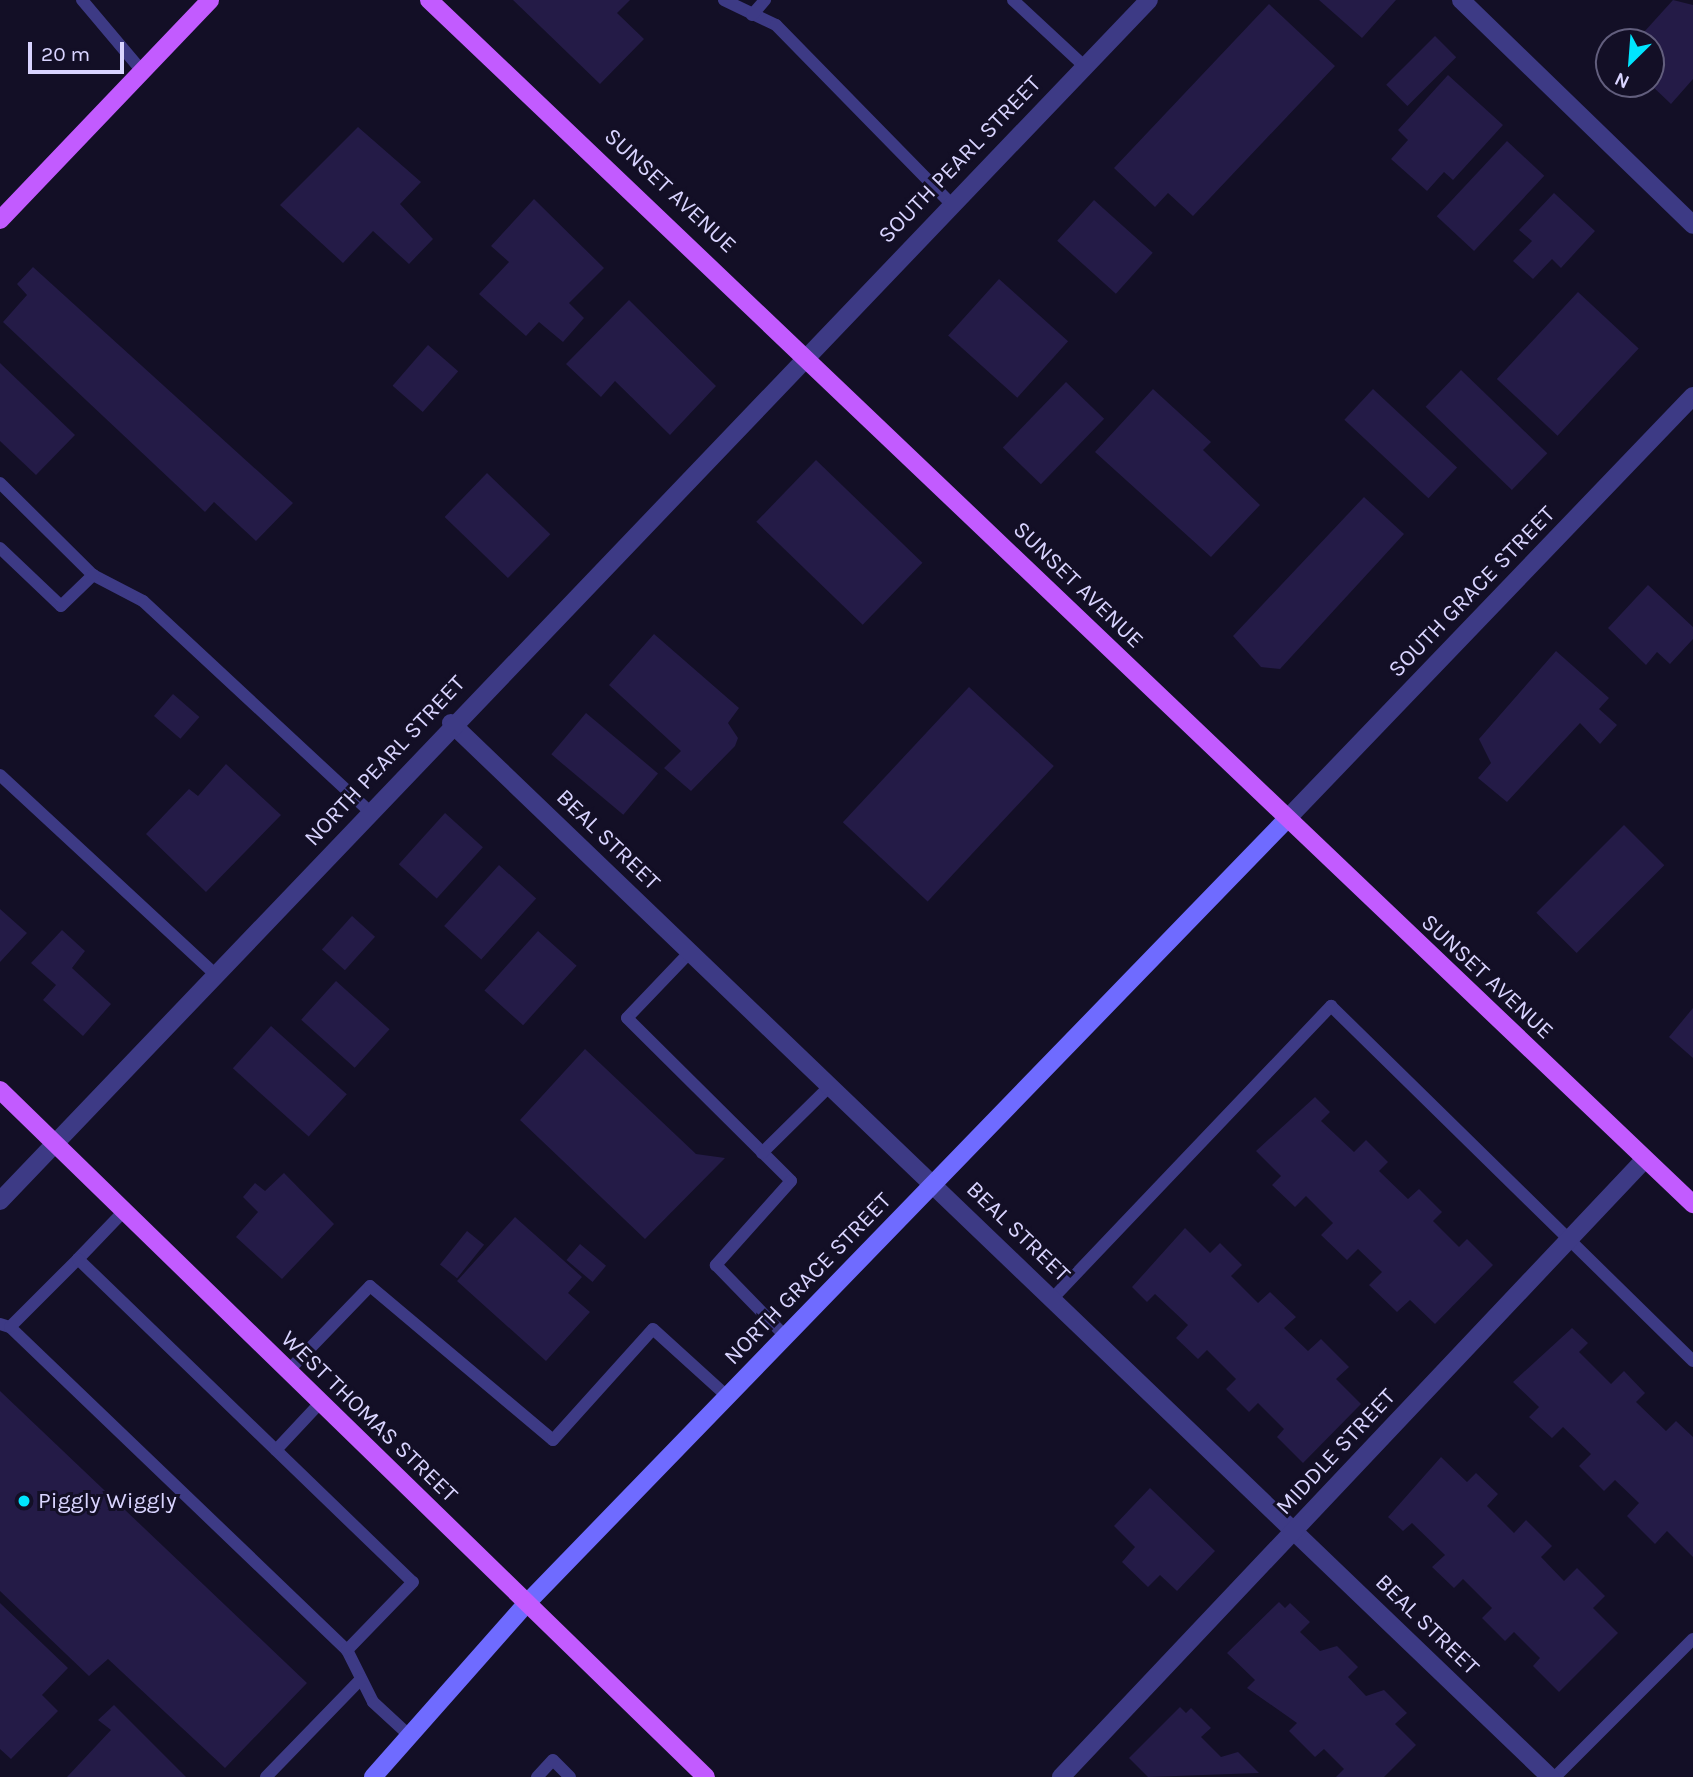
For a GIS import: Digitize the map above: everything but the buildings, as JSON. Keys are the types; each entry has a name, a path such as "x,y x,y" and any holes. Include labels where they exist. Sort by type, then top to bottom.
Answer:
{"main road":[{"path":"0,220 210,0"},
{"name":"SUNSET AVENUE","path":"429,0 807,355 1285,821 1693,1204"},
{"name":"NORTH GRACE STREET","path":"373,1777 526,1604 1285,821"},
{"name":"WEST THOMAS STREET","path":"0,1090 706,1777"}],"street":[{"name":"SOUTH PEARL STREET","path":"807,355 1149,0"},
{"path":"1461,0 1693,225"},
{"name":"NORTH PEARL STREET","path":"0,1201 371,813 451,723 807,355"},
{"name":"SOUTH GRACE STREET","path":"1285,821 1693,396"},
{"name":"BEAL STREET","path":"451,723 1553,1777"},
{"name":"MIDDLE STREET","path":"1061,1777 1646,1159"}],"lane":[{"path":"82,0 142,71"},
{"path":"724,0 776,25 952,205"},
{"path":"752,15 765,0"},
{"path":"1015,0 1085,66"},
{"path":"0,483 93,575 143,601 371,813"},
{"path":"0,548 61,606 93,575"},
{"path":"0,775 217,976"},
{"path":"690,952 627,1018 791,1181 716,1265 786,1337"},
{"path":"1052,1299 1331,1006 1693,1362"},
{"path":"762,1153 830,1086"},
{"path":"124,1211 78,1259 5,1325 347,1650 373,1703 410,1736"},
{"path":"78,1259 412,1582 347,1650"},
{"path":"288,1371 370,1286 554,1440 653,1329 728,1397"},
{"path":"276,1450 320,1403"},
{"path":"1553,1777 1693,1639"},
{"path":"266,1777 361,1679"},
{"path":"537,1777 552,1760 570,1777"}],"place":[{"name":"Piggly Wiggly","path":"24,1501"}]}
